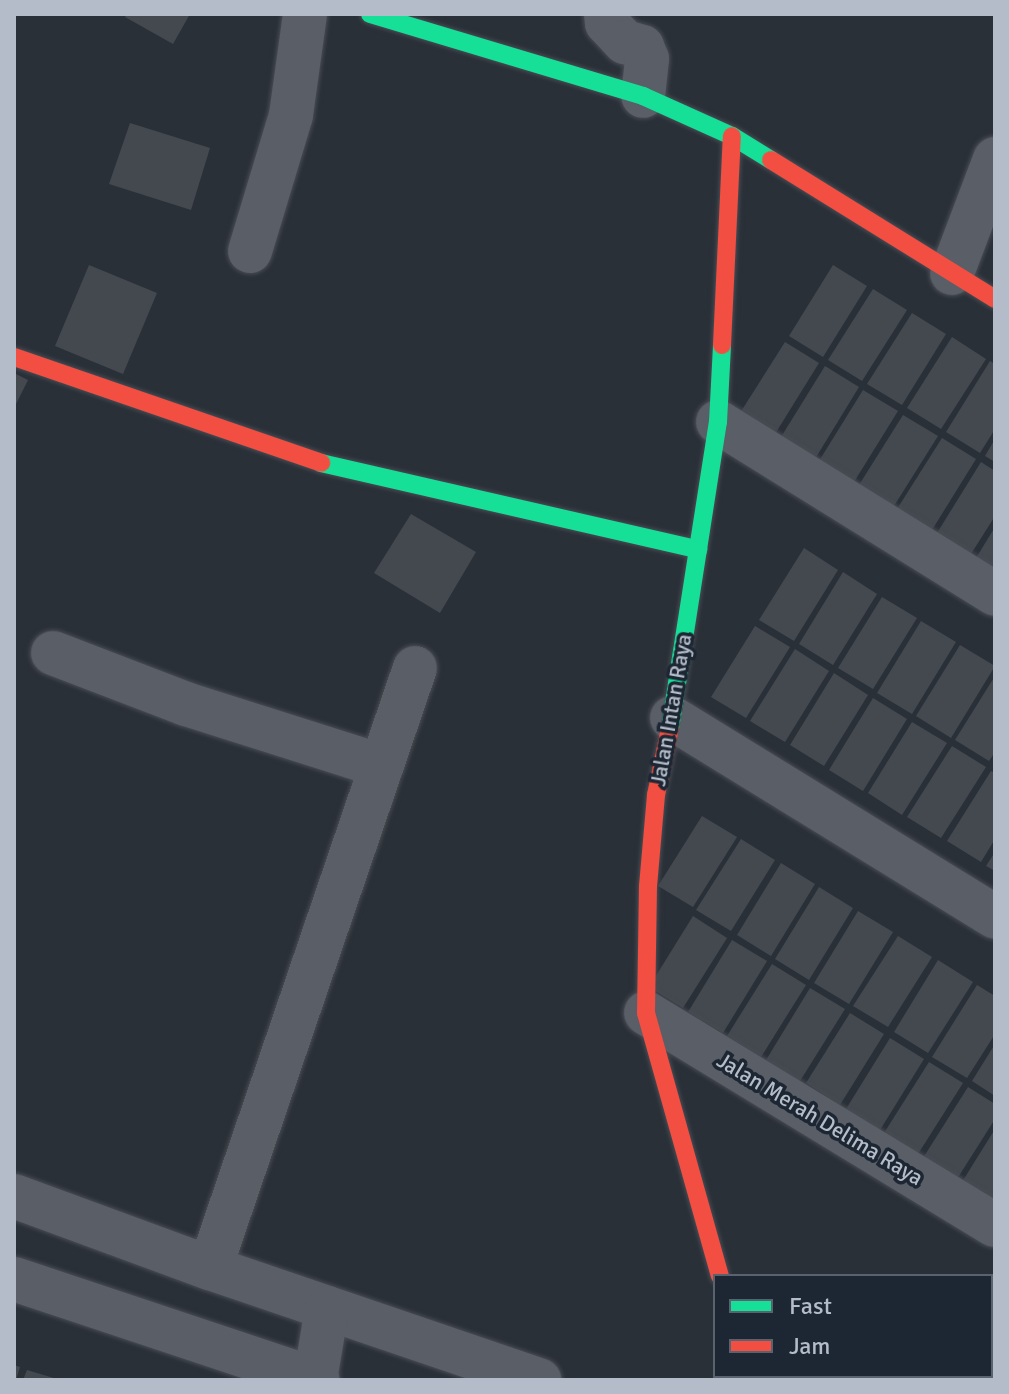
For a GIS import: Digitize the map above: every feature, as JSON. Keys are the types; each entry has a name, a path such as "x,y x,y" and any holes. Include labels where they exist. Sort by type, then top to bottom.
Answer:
{"street":[{"path":"250,251 291,115 305,14"},
{"path":"370,14 643,96 732,136 995,299"},
{"path":"606,14 607,23 625,42 642,47 647,59 643,96"},
{"name":"Jalan Intan Raya","path":"719,1274 646,1013 648,886 653,826 718,422 732,136"},
{"path":"952,273 995,159"},
{"path":"14,357 323,464 698,549"},
{"path":"718,422 995,594"},
{"path":"53,653 186,704 381,766"},
{"path":"210,1268 415,668"},
{"path":"672,718 995,917"},
{"name":"Jalan Merah Delima Raya","path":"646,1013 995,1225"},
{"path":"14,1196 210,1268 539,1380"},
{"path":"14,1279 316,1380 327,1308"}],"building":[{"path":"127,14 190,14 173,44 125,17"},
{"path":"130,123 210,148 191,210 109,184"},
{"path":"89,265 157,293 123,374 55,346"},
{"path":"833,265 867,286 823,357 789,336"},
{"path":"873,289 907,310 862,381 828,360"},
{"path":"912,313 946,334 902,405 867,384"},
{"path":"952,337 986,359 941,429 907,408"},
{"path":"785,342 819,363 775,434 740,413"},
{"path":"990,361 995,364 995,429 980,453 946,432"},
{"path":"825,366 859,387 815,459 781,437"},
{"path":"14,373 28,380 14,408"},
{"path":"863,390 898,411 854,482 819,461"},
{"path":"903,415 938,436 894,506 859,485"},
{"path":"942,438 976,459 932,530 897,509"},
{"path":"995,439 995,462 985,456"},
{"path":"981,462 995,471 995,516 971,554 937,533"},
{"path":"411,514 476,552 440,613 374,573"},
{"path":"995,527 995,569 976,558"},
{"path":"804,548 838,570 794,641 759,620"},
{"path":"843,572 877,594 833,665 799,644"},
{"path":"882,597 917,618 873,689 838,668"},
{"path":"921,621 956,642 912,714 877,693"},
{"path":"755,626 790,647 746,718 711,697"},
{"path":"960,645 995,666 951,738 916,716"},
{"path":"795,649 829,671 785,742 750,721"},
{"path":"834,673 868,695 824,766 790,745"},
{"path":"995,676 995,752 989,761 955,740"},
{"path":"873,698 907,719 863,791 829,770"},
{"path":"912,722 947,743 902,815 868,793"},
{"path":"952,746 986,767 941,838 907,817"},
{"path":"991,771 995,773 995,839 981,862 947,841"},
{"path":"702,816 737,837 693,907 658,886"},
{"path":"741,839 775,860 731,931 696,910"},
{"path":"995,852 995,871 986,866"},
{"path":"781,863 815,884 771,956 737,935"},
{"path":"819,887 853,908 809,980 775,959"},
{"path":"858,911 893,932 849,1004 814,983"},
{"path":"693,916 727,938 683,1008 649,987"},
{"path":"898,936 932,957 888,1027 853,1006"},
{"path":"732,940 767,961 723,1033 688,1012"},
{"path":"938,960 973,982 928,1053 894,1032"},
{"path":"772,964 806,985 761,1057 727,1036"},
{"path":"977,985 995,996 995,1034 967,1078 932,1057"},
{"path":"810,988 845,1009 800,1081 766,1060"},
{"path":"850,1013 884,1034 840,1105 806,1083"},
{"path":"890,1038 924,1059 880,1130 846,1109"},
{"path":"995,1044 995,1096 972,1081"},
{"path":"929,1062 963,1083 918,1154 884,1133"},
{"path":"968,1087 995,1104 995,1119 957,1179 923,1158"},
{"path":"995,1129 995,1203 962,1182"},
{"path":"14,1365 20,1367 16,1380 14,1380"},
{"path":"27,1370 57,1379 57,1380 23,1380"}],"traffic: fast":[{"path":"370,14 643,96 732,136 771,160"},
{"path":"670,728 718,422 722,345"},
{"path":"321,463 698,549"}],"traffic: jam":[{"path":"722,345 732,136"},
{"path":"771,160 995,299"},
{"path":"14,357 321,463"},
{"path":"670,728 656,795 648,886 646,1013 719,1274"}]}
